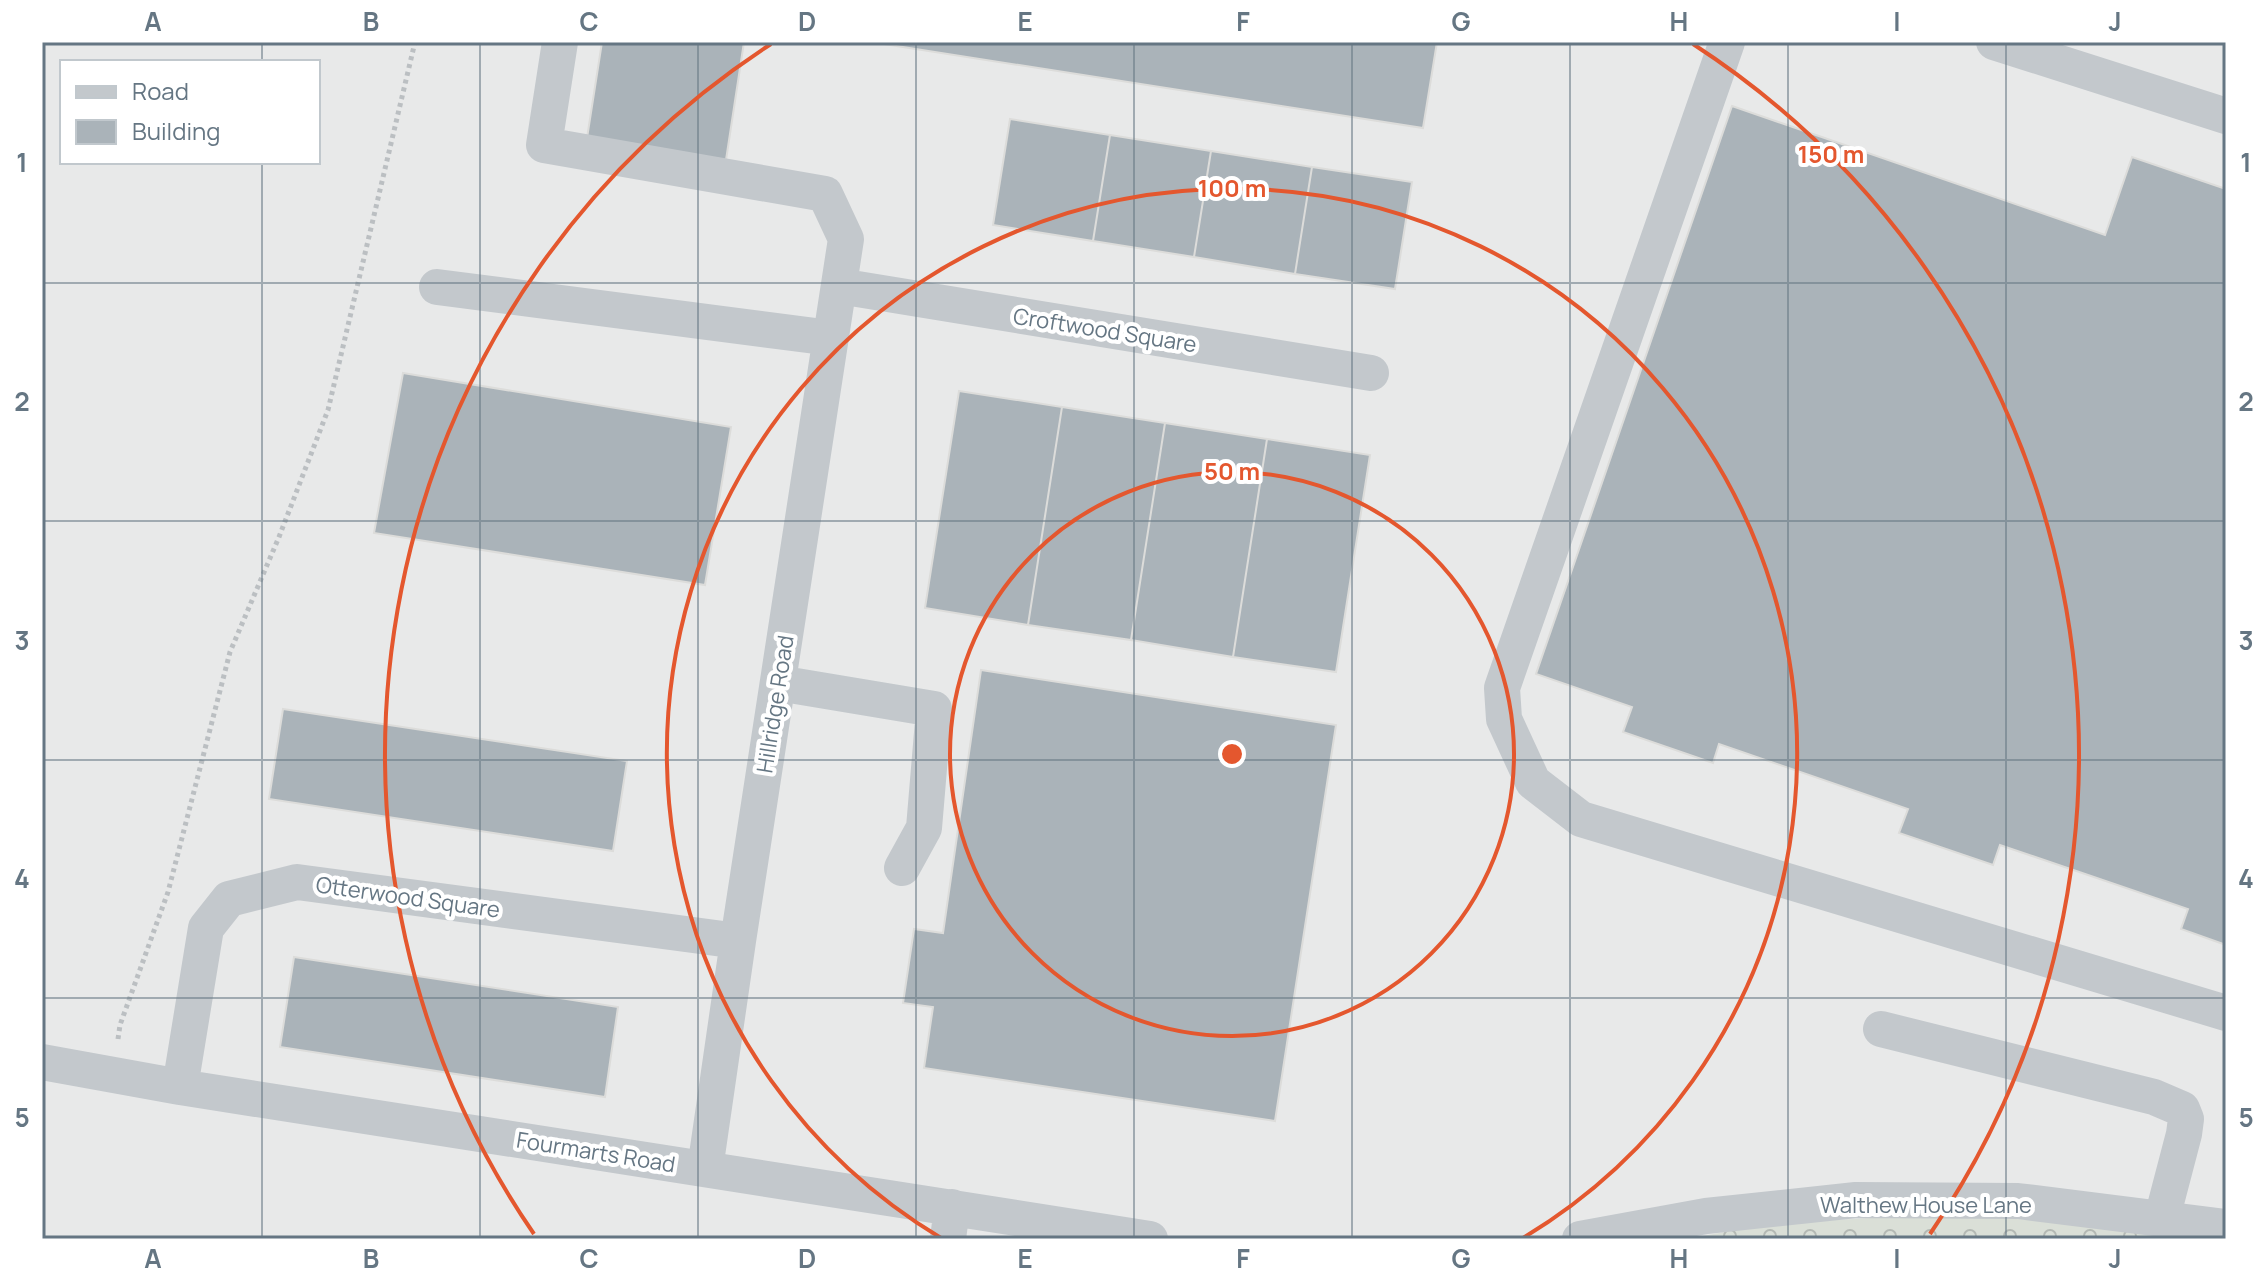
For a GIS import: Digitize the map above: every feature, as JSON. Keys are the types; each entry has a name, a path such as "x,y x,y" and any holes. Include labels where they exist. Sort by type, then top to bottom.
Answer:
{"street":[{"name":"Hillridge Road","path":"560,42 544,145 825,194 846,239 705,1169"},
{"path":"1727,42 1502,688 1504,719 1533,782 1581,819 2226,1013"},
{"path":"1994,42 2226,116"},
{"name":"Croftwood Square","path":"839,286 1371,373"},
{"path":"437,287 831,338"},
{"path":"778,683 934,709 924,828 902,868"},
{"name":"Otterwood Square","path":"180,1087 206,928 229,899 297,882 738,941"},
{"path":"1881,1029 2154,1097 2182,1109 2186,1119 2184,1134 2162,1218"},
{"name":"Fourmarts Road","path":"42,1062 180,1087 705,1169 950,1223 1150,1239"},
{"name":"Walthew House Lane","path":"1580,1239 1706,1216 1856,1200 2018,1201 2226,1227"}],"path":[{"path":"112,1075 120,1025 168,892 230,652 328,410 415,42"}],"shaded area":[{"path":"42,42 2226,42 2226,1239 42,1239"}],"green space":[{"path":"1922,1215 2085,1222 2215,1239 1687,1239 1767,1224"}],"building":[{"path":"602,42 744,42 726,160 587,138"},
{"path":"871,42 1437,42 1423,128"},
{"path":"1732,106 2105,235 2132,157 2226,189 2226,945 2181,929 2188,909 2000,845 1993,865 1899,833 1908,809 1719,744 1713,763 1623,732 1632,707 1536,674"},
{"path":"1010,119 1110,135 1093,241 993,225"},
{"path":"1110,135 1211,151 1194,257 1093,241"},
{"path":"1211,151 1312,167 1295,274 1194,257"},
{"path":"1312,167 1412,182 1395,289 1295,274"},
{"path":"403,373 731,427 705,585 374,533"},
{"path":"959,391 1062,407 1028,625 925,608"},
{"path":"1062,407 1165,423 1131,640 1028,625"},
{"path":"1165,423 1267,439 1233,657 1131,640"},
{"path":"1267,439 1370,455 1336,672 1233,657"},
{"path":"981,670 1336,725 1275,1121 924,1068 933,1007 903,1003 914,929 943,933"},
{"path":"283,709 627,761 613,851 269,799"},
{"path":"294,957 618,1007 605,1097 280,1047"}]}
